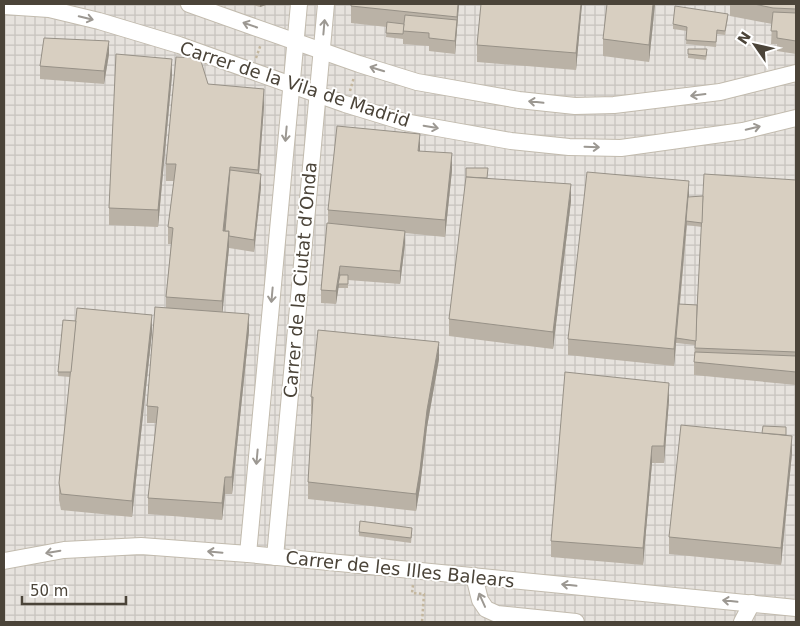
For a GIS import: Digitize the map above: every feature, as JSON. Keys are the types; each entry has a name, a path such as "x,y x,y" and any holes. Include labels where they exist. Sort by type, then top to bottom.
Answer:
{"street":[{"path":"189,4 359,64 417,82 519,100 574,106 614,105 720,92 796,73"},
{"name":"Carrer de la Ciutat d’Onda","path":"248,554 299,4"},
{"name":"Carrer de la Ciutat d’Onda","path":"275,557 326,4"},
{"name":"Carrer de la Vila de Madrid","path":"4,6 49,9 99,21 179,45 345,104 414,124 511,141 569,147 630,147 743,131 796,118"},
{"name":"Carrer de les Illes Balears","path":"4,561 64,550 141,546 248,554 796,608"},
{"path":"474,576 480,600 486,608 498,614 576,622"},
{"path":"742,622 752,603"}],"path":[{"path":"252,71 265,30"},
{"path":"345,104 359,64"},
{"path":"422,622 424,594"}],"shaded area":[{"path":"4,4 796,4 796,622 4,622"}],"building":[{"path":"351,4 458,4 457,17 351,6"},
{"path":"481,4 581,4 576,53 477,45"},
{"path":"607,4 653,4 649,45 603,39"},
{"path":"754,4 796,4 796,9 773,8"},
{"path":"675,6 728,14 725,31 717,30 716,42 686,40 687,27 673,24"},
{"path":"773,12 796,13 796,41 777,38 777,31 771,31"},
{"path":"405,15 457,20 455,41 429,38 429,33 403,31"},
{"path":"387,22 404,24 403,34 386,33"},
{"path":"44,38 109,41 104,71 40,66"},
{"path":"688,49 707,49 706,56 688,54"},
{"path":"116,54 172,59 158,210 109,208"},
{"path":"176,57 200,58 208,84 264,89 258,170 230,167 223,231 229,231 222,301 166,297 173,228 168,227 176,164 166,164"},
{"path":"337,126 420,134 418,151 452,153 445,220 328,210"},
{"path":"466,168 488,168 487,178 466,177"},
{"path":"230,170 261,174 254,240 229,236 229,231 225,231"},
{"path":"587,172 689,181 674,349 568,339"},
{"path":"704,174 796,180 796,352 695,348"},
{"path":"466,177 571,184 553,332 449,319"},
{"path":"703,196 702,223 686,221 688,197"},
{"path":"327,223 405,231 400,271 340,266 336,291 321,290"},
{"path":"340,275 348,275 348,284 338,284"},
{"path":"679,304 697,305 696,341 676,338"},
{"path":"155,307 249,314 232,477 225,477 222,503 148,498 158,407 147,406"},
{"path":"77,308 152,315 132,501 61,494 59,483"},
{"path":"63,320 76,321 71,372 58,372"},
{"path":"318,330 439,342 427,410 416,494 308,482 313,397 311,397"},
{"path":"695,352 796,356 796,372 694,362"},
{"path":"565,372 669,383 664,446 652,446 643,548 551,541"},
{"path":"681,425 792,436 781,548 669,537"},
{"path":"763,426 786,427 786,435 762,433"},
{"path":"360,521 412,528 411,538 359,532"}]}
